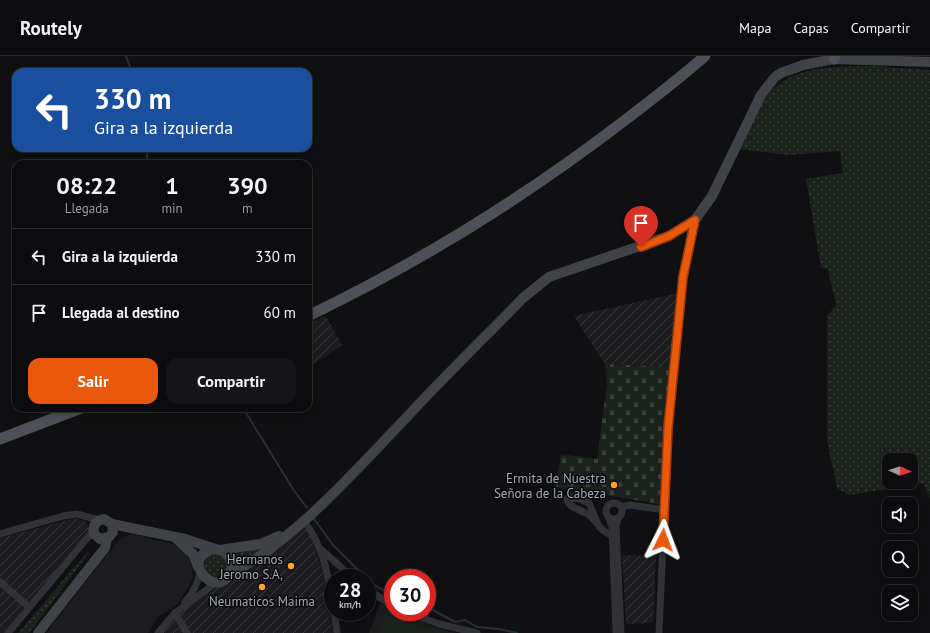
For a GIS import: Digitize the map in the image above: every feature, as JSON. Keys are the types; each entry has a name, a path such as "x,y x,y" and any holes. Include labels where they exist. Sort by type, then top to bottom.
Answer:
{"main road":[{"path":"312,314 417,259 489,216 592,146 685,74 705,56"},
{"path":"0,439 70,412"}],"street":[{"path":"178,610 218,582 266,552 304,521 372,454 523,298 549,277 669,236 695,220 712,196 732,152 768,86 775,77 790,69 835,57 930,62"},
{"path":"659,633 668,428 683,277 695,220"},
{"path":"616,633 612,535 609,518 606,514 607,506 615,503 621,507 630,505 665,510"},
{"path":"621,507 622,512 618,518 616,527 621,633"},
{"path":"0,534 63,516 77,514 83,516 102,530 134,528 204,544 217,549 229,557 232,562 232,568 229,575"},
{"path":"609,518 618,518"},
{"path":"304,521 321,549 343,569"},
{"path":"597,522 600,528 612,535"},
{"path":"158,633 192,593 198,581 201,557 204,553 217,549 260,544 295,528"},
{"path":"38,633 89,566 97,548 102,530"},
{"path":"8,633 29,608 102,530"},
{"path":"176,538 193,554 199,570 207,580 218,582"},
{"path":"321,549 326,569"},
{"path":"0,582 29,608"},
{"path":"178,610 187,633"},
{"path":"335,621 337,633"},
{"path":"431,621 477,633"}],"shaded area":[{"path":"678,293 671,367 605,364 574,316"},
{"path":"326,316 342,345 312,365 312,322"},
{"path":"76,518 87,522 89,532 3,633 0,633 0,538"},
{"path":"303,528 307,530 310,535 323,572 324,621 331,621 333,633 162,633 184,610"},
{"path":"132,534 177,545 187,555 192,567 193,579 178,604 158,617 148,633 46,633 119,540"},
{"path":"622,555 656,556 653,623 626,624"},
{"path":"380,603 384,605 384,621 420,621 438,629 456,633 369,633 373,621 376,621 376,614"}],"green space":[{"path":"872,66 930,70 930,498 923,483 918,484 918,453 882,453 882,489 886,489 849,495 837,488 827,440 827,316 836,305 828,269 821,268 806,179 843,173 840,151 788,155 740,149 763,102 784,80 811,70"},
{"path":"605,364 671,367 659,504 556,487 561,454 597,459 607,384"},
{"path":"264,547 237,565 233,552"},
{"path":"88,551 90,552 29,633 18,633"},
{"path":"215,553 220,554 226,560 226,570 220,576 215,577 210,576 204,570 203,565 204,560 210,554"},
{"path":"384,621 404,621 441,633 380,633"}],"waterway":[{"path":"126,56 130,68"},
{"path":"146,152 148,160"},
{"path":"245,412 293,489 307,508"},
{"path":"314,519 333,545 357,569"},
{"path":"376,586 384,590"},
{"path":"436,612 455,622 465,620 477,627 499,629 517,633"}],"place":[{"name":"Ermita de Nuestra Señora de la Cabeza","path":"614,485"},
{"name":"Hermanos Jeromo S.A,","path":"291,566"},
{"name":"Neumaticos Maima","path":"262,587"}],"route":[{"path":"641,247 669,236 695,220 683,277 668,428 663,540"}]}
